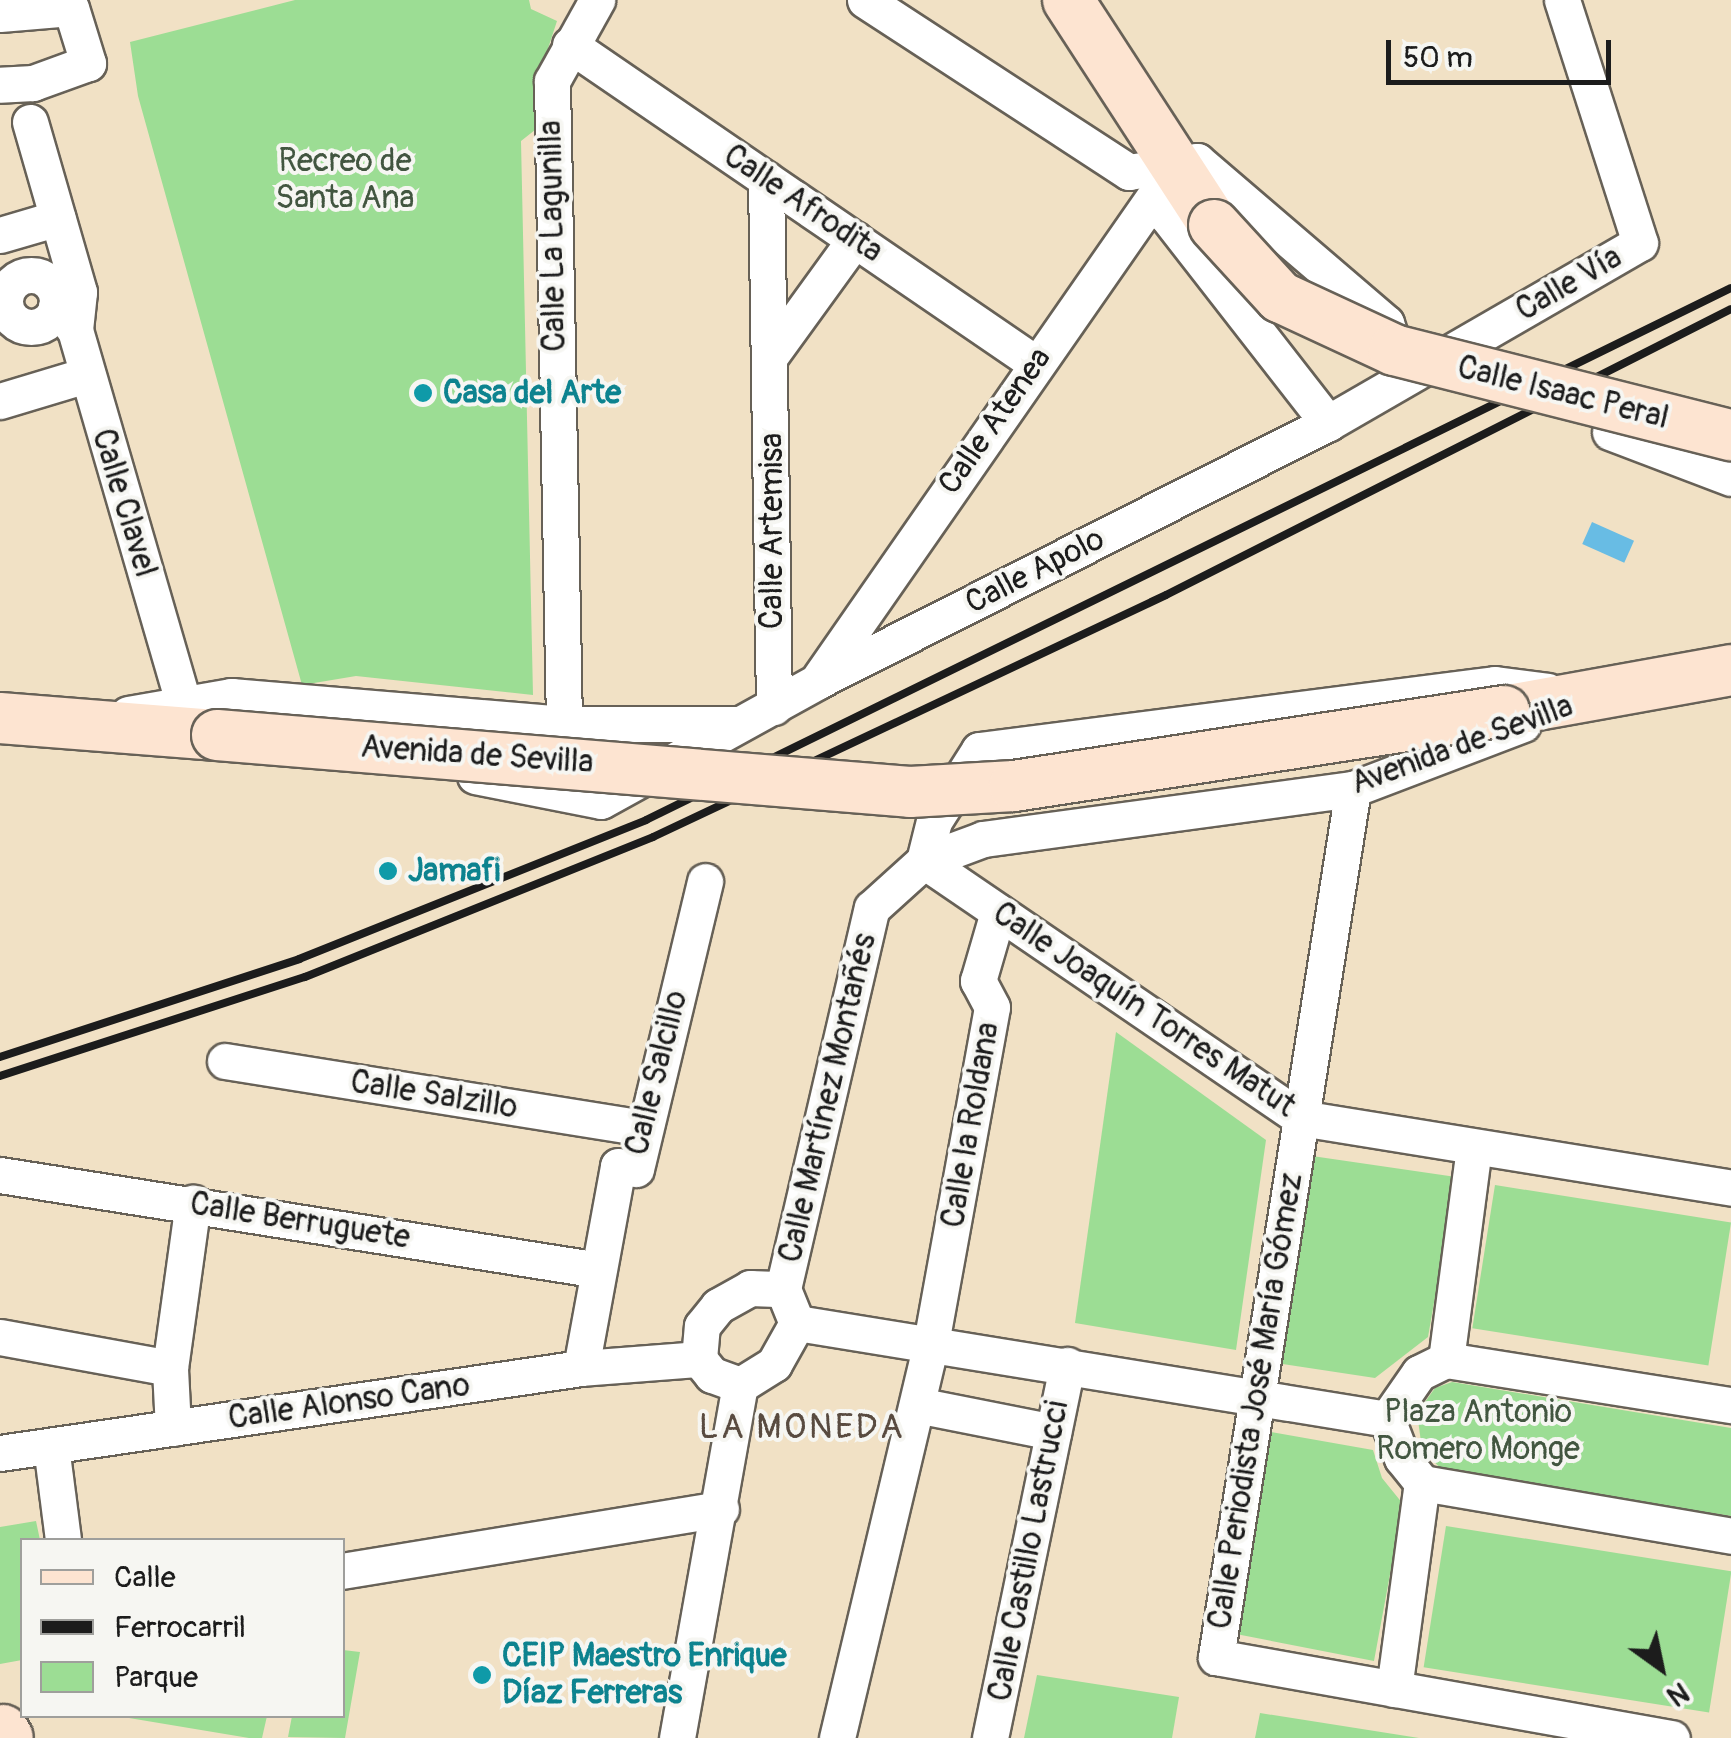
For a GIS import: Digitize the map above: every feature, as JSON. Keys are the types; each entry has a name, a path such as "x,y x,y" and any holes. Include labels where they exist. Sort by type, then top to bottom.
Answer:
{"street":[{"name":"Calle La Lagunilla","path":"564,724 552,81 597,0"},
{"path":"865,0 1130,172 1197,161 1386,323 1404,378"},
{"name":"Calle Isaac Peral","path":"1068,0 1214,224 1280,297 1394,350 1731,435"},
{"name":"Calle Vía","path":"1328,423 1640,244 1562,0"},
{"path":"0,14 72,8 88,64 33,83 0,86"},
{"name":"Calle Afrodita","path":"570,45 1035,363"},
{"name":"Calle Clavel","path":"30,122 79,292 66,318 201,720"},
{"path":"1176,165 1166,215 1328,423"},
{"name":"Calle Atenea","path":"818,681 1176,165"},
{"name":"Calle Artemisa","path":"759,715 771,355 766,179"},
{"path":"0,235 58,218"},
{"path":"771,355 854,240"},
{"path":"0,401 86,375"},
{"name":"Calle Apolo","path":"601,800 818,681 1328,423"},
{"name":"Calle Isaac Peral","path":"1610,432 1731,478"},
{"path":"867,606 889,645"},
{"name":"Avenida de Sevilla","path":"0,718 87,725 201,720 910,792 1014,786 1504,710 1731,670"},
{"name":"Avenida de Sevilla","path":"924,861 934,821 979,750 1495,684 1595,694"},
{"name":"Avenida de Sevilla","path":"924,861 983,839 1353,789 1595,694"},
{"path":"201,720 231,696 564,724 759,715"},
{"path":"564,724 601,800"},
{"path":"87,725 183,746 436,768 601,800"},
{"name":"Calle Periodista José María Gómez","path":"1353,789 1254,1393 1216,1657 1394,1689"},
{"name":"Calle Martínez Montañés","path":"783,1288 872,908 924,861"},
{"name":"Calle Joaquín Torres Matut","path":"924,861 1301,1118 1731,1188"},
{"name":"Calle Salcillo","path":"580,1368 618,1166 636,1169 704,881"},
{"name":"Calle la Roldana","path":"838,1738 931,1343 992,1007 978,981 998,912"},
{"name":"Calle Salzillo","path":"225,1061 644,1128"},
{"path":"1446,1360 1474,1146"},
{"name":"Calle Berruguete","path":"0,1174 599,1270"},
{"path":"173,1428 170,1368 193,1204"},
{"path":"676,1738 721,1509 740,1385 774,1364 796,1323 783,1288 750,1288 718,1306 702,1326 699,1359 712,1375 740,1385"},
{"path":"796,1323 1254,1393 1387,1419"},
{"path":"0,1337 170,1368"},
{"name":"Calle Alonso Cano","path":"0,1454 580,1368 699,1359"},
{"path":"1387,1419 1419,1372 1446,1360 1731,1405"},
{"name":"Calle Castillo Lastrucci","path":"990,1738 1066,1365"},
{"path":"917,1404 1053,1432"},
{"path":"1387,1419 1422,1483 1394,1689 1672,1738"},
{"path":"51,1446 63,1538"},
{"path":"1422,1483 1731,1536"},
{"path":"345,1571 721,1509"}],"green space":[{"name":"Recreo de Santa Ana","path":"295,0 529,0 531,9 557,21 537,82 540,126 521,141 533,695 356,676 302,685 138,96 130,42"},
{"path":"1116,1032 1266,1140 1236,1350 1075,1323"},
{"path":"1312,1156 1456,1177 1428,1337 1375,1378 1276,1363"},
{"path":"1495,1185 1731,1222 1708,1366 1472,1328"},
{"name":"Plaza Antonio Romero Monge","path":"1452,1382 1731,1428 1731,1516 1444,1472 1422,1449 1417,1413 1435,1388"},
{"path":"1271,1432 1373,1450 1382,1478 1403,1504 1374,1661 1236,1634"},
{"path":"36,1521 40,1538 20,1538 20,1660 0,1664 0,1527"},
{"path":"1446,1526 1731,1571 1709,1712 1424,1667"},
{"path":"345,1650 360,1652 345,1738 288,1737 292,1718 345,1718"},
{"path":"1037,1675 1179,1697 1172,1738 1024,1738"},
{"path":"1260,1713 1419,1738 1255,1738"},
{"path":"129,1718 267,1718 262,1738"}],"water":[{"path":"1592,522 1634,541 1624,563 1582,544"}],"railway":[{"path":"0,1057 299,959 646,820 1731,288"},
{"path":"0,1076 305,977 653,837 1166,595 1731,309"}],"place":[{"name":"Casa del Arte","path":"423,393"},
{"name":"Jamafi","path":"388,871"},
{"name":"CEIP Maestro Enrique Díaz Ferreras","path":"482,1675"}],"district":[{"name":"LA MONEDA","path":"802,1427"}]}
